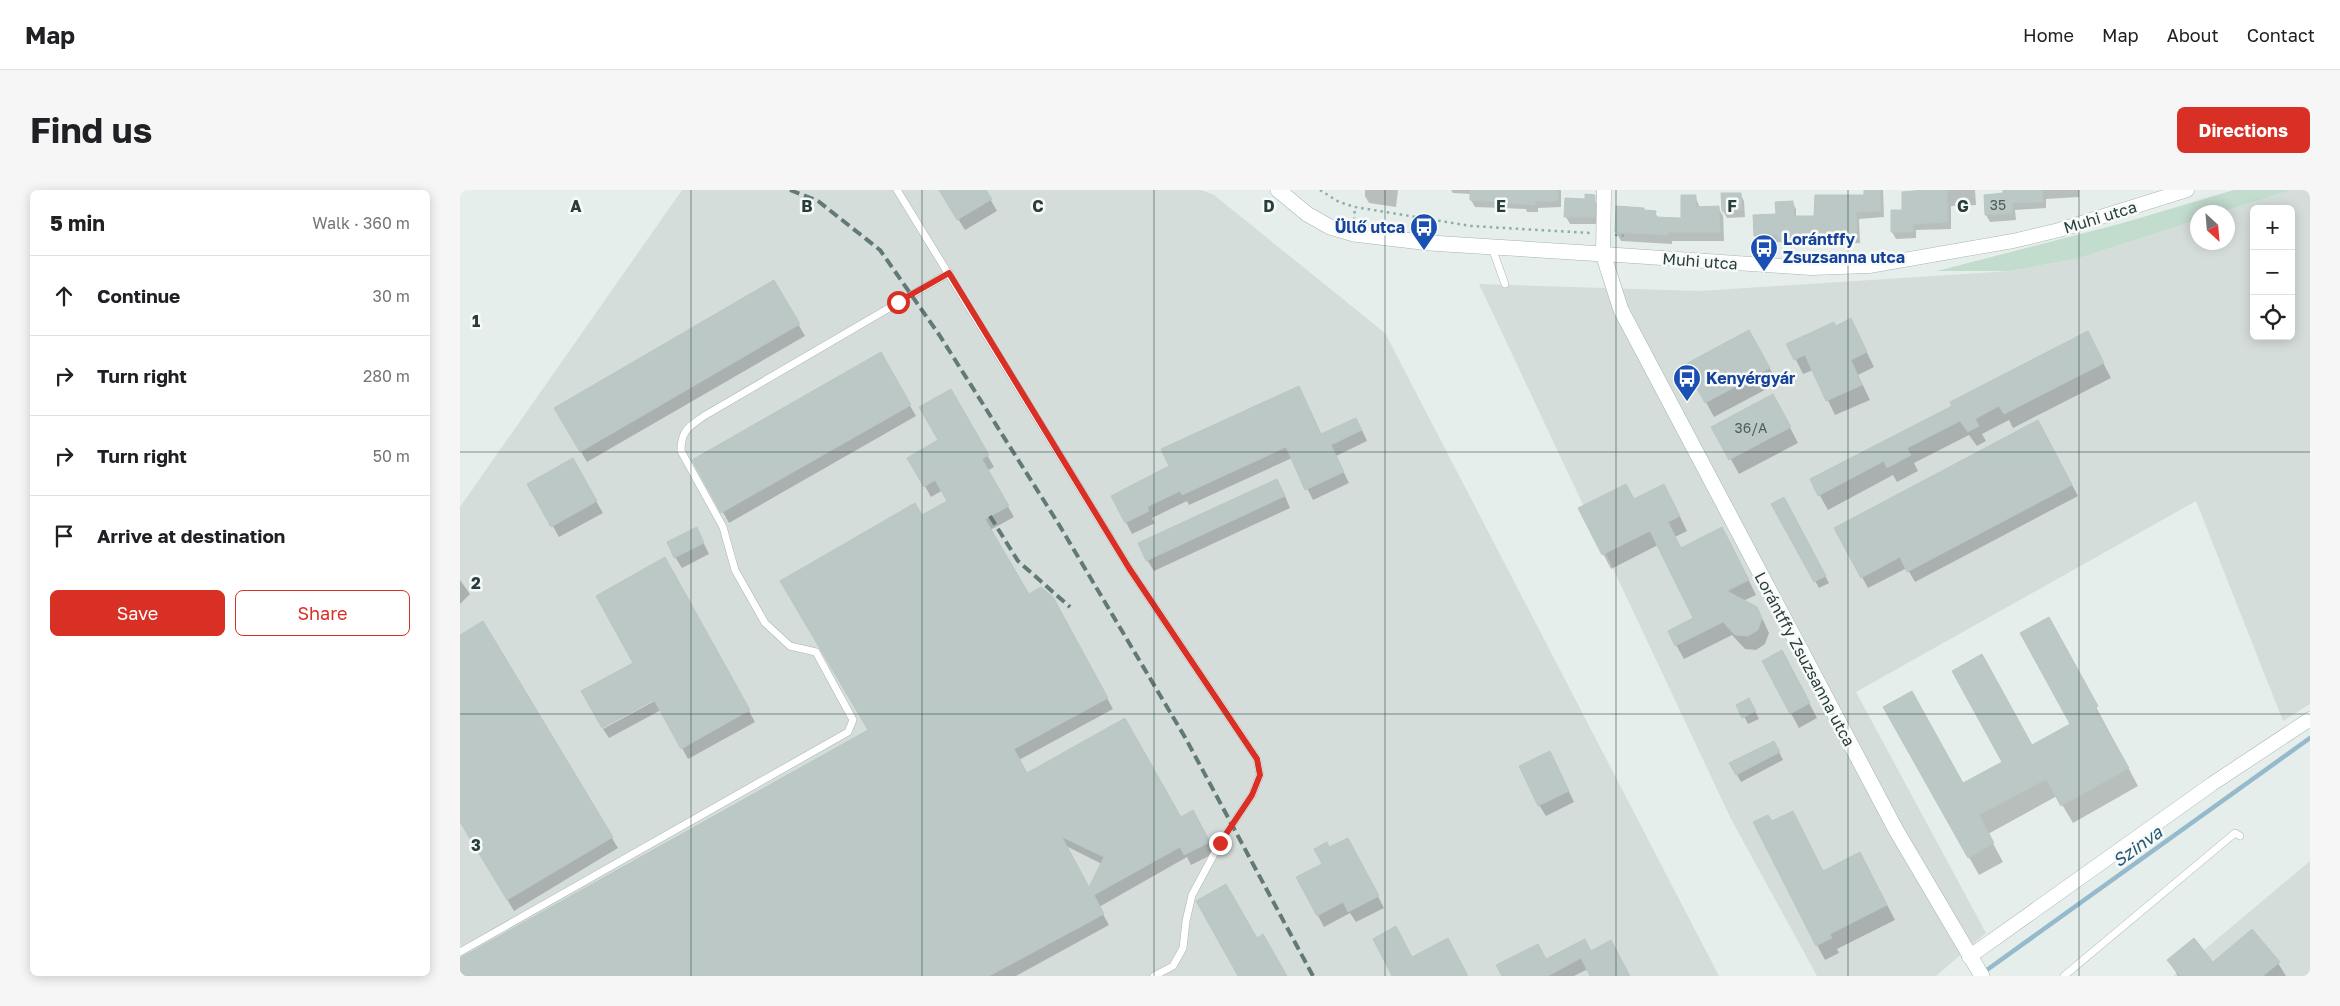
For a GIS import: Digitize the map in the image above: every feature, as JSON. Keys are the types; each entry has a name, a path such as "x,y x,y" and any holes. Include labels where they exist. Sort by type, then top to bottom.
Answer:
{"main road":[{"name":"Muhi utca","path":"1278,190 1307,214 1330,227 1354,234 1492,248 1603,254"},
{"name":"Lorántffy Zsuzsanna utca","path":"1603,254 1621,310 1896,830 1982,976"}],"street":[{"path":"1603,254 1604,190"},
{"name":"Muhi utca","path":"1603,254 1811,268 1869,266 2012,241 2059,230 2187,190"},
{"path":"1970,957 2212,784 2310,718"}],"lane":[{"path":"897,190 1129,568 1257,759 1260,775 1252,795 1220,843 1192,895 1182,948 1173,966 1154,976"},
{"path":"1492,248 1505,284"},
{"path":"460,952 848,732 853,720 816,652 790,646 765,623 735,570 723,527 681,451 681,438 687,428 704,416 949,273"},
{"path":"2064,976 2234,833 2240,836"}],"path":[{"path":"1320,190 1339,202 1355,207 1471,226 1603,234"}],"shaded area":[{"path":"682,190 1201,190 1214,195 1385,333 1719,976 460,976 460,507"},
{"path":"2291,190 2310,190 2310,704 2283,721 2196,501 1856,692 1986,933 1936,976 1817,976 1731,819 1479,284 1699,291 2010,271 2076,259 2190,222 2190,250 2235,250 2235,208"},
{"path":"2310,861 2310,976 2173,976"}],"green space":[{"path":"2234,190 2291,190 2235,208 2235,205 2190,205 2190,222 2076,259 2010,271 1937,271 2123,223"}],"building":[{"path":"939,190 986,190 992,199 957,220"},
{"path":"1470,190 1558,190 1558,201 1535,201 1535,205 1470,200"},
{"path":"1864,190 1880,190 1881,211 1856,212 1857,237 1778,239 1778,235 1754,236 1753,215 1776,214 1775,202 1793,201 1794,216 1814,216 1815,195 1864,195"},
{"path":"1947,190 1948,222 1913,224 1913,232 1891,232 1891,210 1902,210 1902,192"},
{"path":"2003,190 2042,190 2043,202 2012,203 2013,213 1985,215 1984,195 2003,193"},
{"path":"1721,193 1741,193 1742,210 1722,211"},
{"path":"1585,194 1595,195 1595,217 1564,217 1565,198 1585,199"},
{"path":"1681,195 1696,195 1696,207 1719,206 1720,232 1668,232 1667,235 1615,232 1616,206 1656,211 1655,217 1681,218"},
{"path":"774,280 800,324 580,452 554,408"},
{"path":"1851,318 1867,352 1851,360 1862,385 1826,401 1805,355 1794,360 1786,344 1834,322 1836,326"},
{"path":"1749,330 1770,368 1705,403 1684,365"},
{"path":"2088,331 2104,363 2004,414 1999,406 1975,419 1979,426 1968,432 1960,421 1907,448 1911,455 1887,468 1884,461 1818,496 1810,479 1952,406 1950,402"},
{"path":"881,352 911,405 721,513 692,460"},
{"path":"1299,386 1321,434 1356,418 1362,430 1331,445 1344,472 1305,490 1286,447 1182,495 1180,491 1147,507 1149,511 1125,523 1111,496 1169,466 1161,449"},
{"path":"951,389 989,455 982,459 1009,506 985,519 1029,594 1041,587 1053,597 1108,698 1014,749 1027,773 1125,718 1181,817 1193,810 1210,842 1184,855 1180,847 1094,895 1104,914 989,976 460,976 460,958 868,730 780,581 915,503 922,515 947,501 935,480 924,487 907,458 938,440 919,407","holes":["1062,837 1104,857 1089,887"]},
{"path":"1773,394 1791,427 1729,460 1711,427"},
{"path":"2038,420 2072,485 1907,572 1900,557 1861,578 1834,528"},
{"path":"573,458 597,501 551,527 527,484"},
{"path":"1277,479 1285,496 1146,561 1138,543"},
{"path":"1626,484 1634,499 1664,484 1680,516 1668,522 1681,548 1722,527 1749,580 1727,591 1757,607 1762,618 1758,630 1748,636 1735,635 1723,622 1675,646 1668,631 1693,618 1650,531 1602,555 1578,508"},
{"path":"1784,497 1826,576 1814,582 1771,504"},
{"path":"697,527 704,543 674,558 667,542"},
{"path":"665,557 750,710 681,749 654,700 602,728 581,691 633,663 596,596"},
{"path":"2049,617 2098,706 2095,708 2129,768 2061,806 2046,779 1979,815 1994,843 1968,858 1883,707 1912,691 1963,783 2002,762 1952,671 1982,654 2032,745 2070,724 2020,633"},
{"path":"483,621 613,837 507,900 460,822 460,635"},
{"path":"1782,650 1810,703 1790,714 1762,661"},
{"path":"1749,698 1756,711 1742,718 1736,705"},
{"path":"1774,741 1780,752 1736,775 1729,763"},
{"path":"1550,751 1569,791 1538,806 1519,766"},
{"path":"1793,811 1823,871 1860,852 1887,905 1830,934 1832,938 1816,946 1753,822 1768,815 1772,821"},
{"path":"1348,838 1379,896 1348,912 1343,902 1317,916 1296,877 1322,864 1314,849 1327,842 1329,847"},
{"path":"1226,884 1257,938 1263,934 1287,976 1238,976 1196,901"},
{"path":"1396,926 1412,957 1448,938 1468,976 1392,976 1373,939"},
{"path":"2252,929 2280,962 2263,976 2180,976 2167,960 2194,938 2213,962"},
{"path":"1585,939 1591,951 1611,940 1630,976 1590,976 1581,958 1548,976 1502,976 1496,965 1538,944 1546,959"}],"waterway":[{"name":"Szinva","path":"1984,972 2310,738"}],"railway":[{"path":"790,190 818,201 880,250 940,336 1058,523 1186,739 1313,976"},
{"path":"990,516 1018,561 1070,607"}],"place":[{"name":"Üllő utca","path":"1424,251"},
{"name":"Lorántffy Zsuzsanna utca","path":"1764,272"},
{"name":"Kenyérgyár","path":"1687,402"}],"route":[{"path":"898,302 949,273 1129,568 1257,759 1260,775 1252,795 1220,843"}]}
